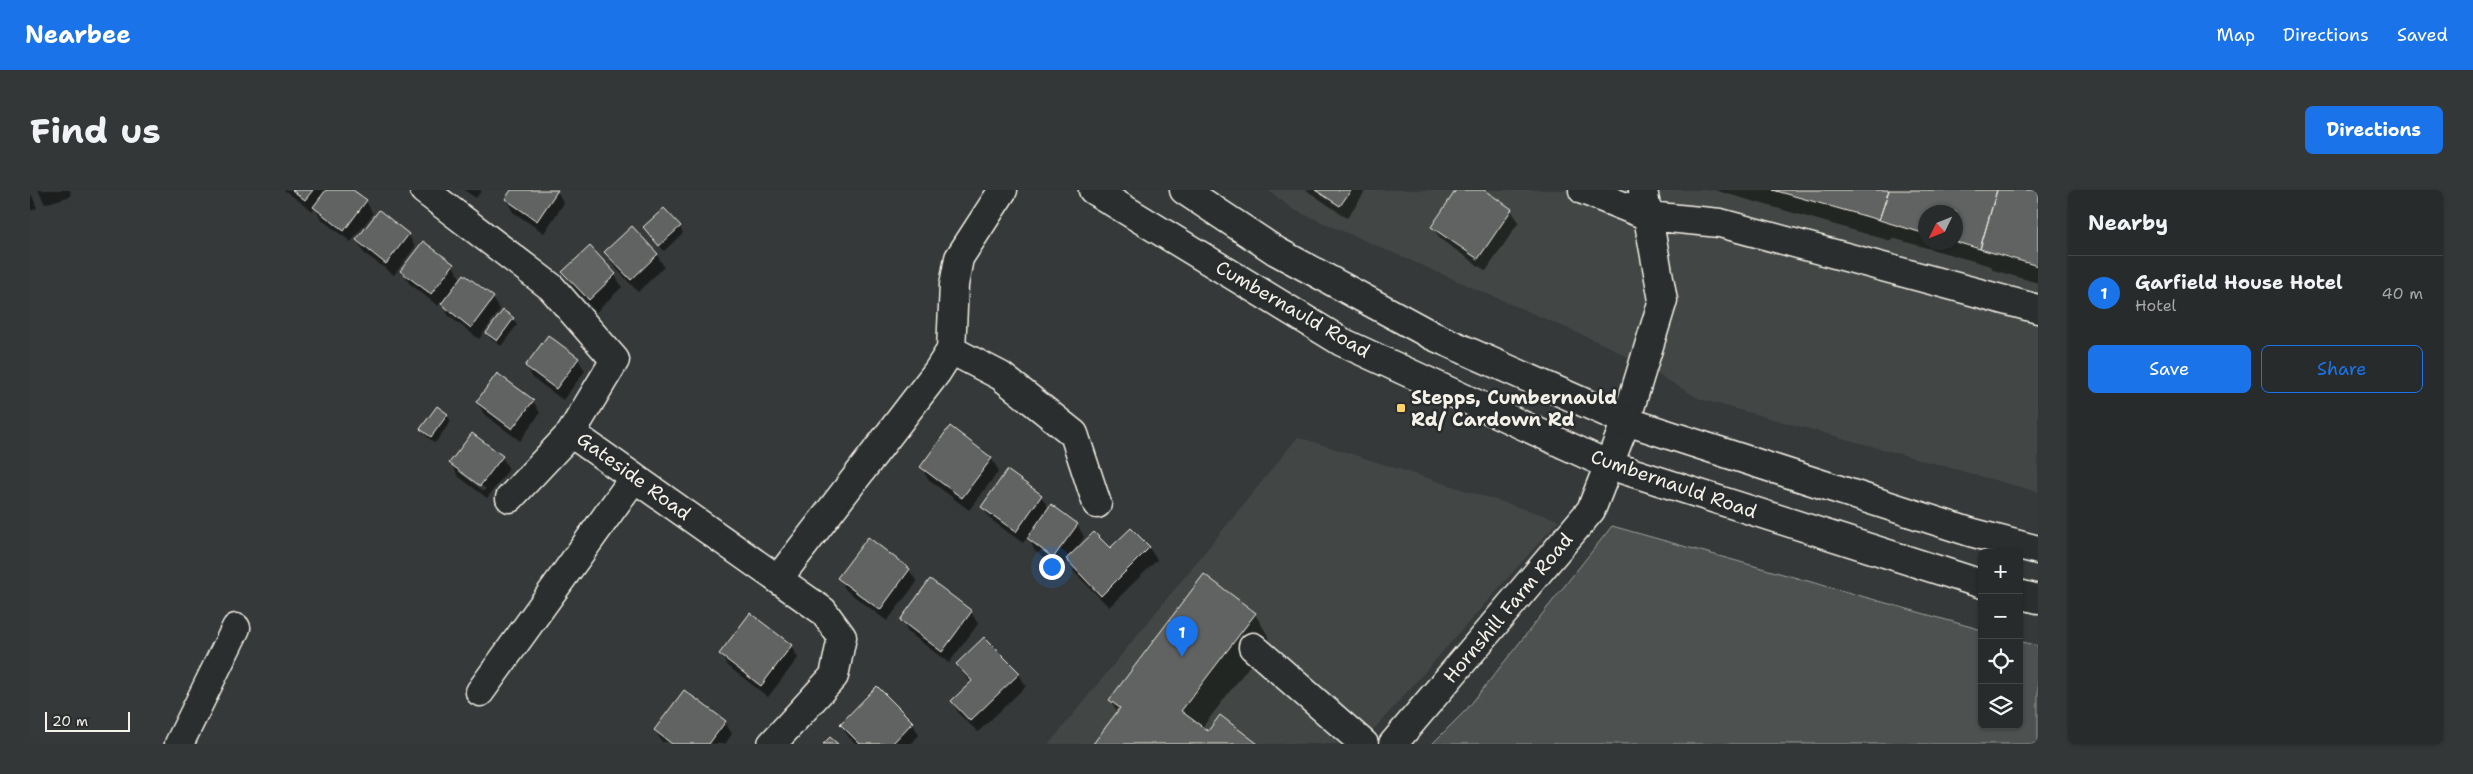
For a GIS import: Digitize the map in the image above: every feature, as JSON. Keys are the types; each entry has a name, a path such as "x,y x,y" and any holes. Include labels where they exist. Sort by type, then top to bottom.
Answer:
{"street":[{"name":"Gateside Road","path":"424,190 551,287 615,360 571,433 823,611 842,637 834,676 772,744"},
{"path":"778,578 938,372 951,350 954,285 959,258 1003,190"},
{"name":"Cumbernauld Road","path":"1093,190 1342,342 1609,465 1978,583"},
{"path":"1184,190 1276,251 1433,336 1626,421 1970,532 2038,550"},
{"path":"1582,190 1646,203 1720,222 2038,309"},
{"name":"Hornshill Farm Road","path":"1393,744 1590,510 1626,421 1663,300 1646,203"},
{"path":"951,350 1001,376 1074,434 1097,504"},
{"path":"510,498 571,433"},
{"path":"480,692 634,478"},
{"path":"2023,595 2038,599"},
{"path":"179,744 236,628"},
{"path":"1252,647 1364,744"}],"shaded area":[{"path":"1268,190 2038,190 2038,492 1700,399 1610,347 1294,210"},
{"path":"1298,437 1559,520 1361,744 1049,744"},
{"path":"1612,526 1978,629 1978,729 2023,729 2023,642 2038,646 2038,744 1432,744 1467,709"}],"building":[{"path":"292,190 313,190 305,200"},
{"path":"326,190 353,190 367,200 344,231 313,207"},
{"path":"511,190 558,190 537,221 505,199"},
{"path":"1315,190 1351,190 1340,206"},
{"path":"1456,190 1484,190 1512,209 1478,259 1431,227"},
{"path":"1773,190 1889,190 1879,220"},
{"path":"1889,190 1997,190 1980,249 1963,244 1963,205 1918,205 1918,232 1879,220"},
{"path":"1997,190 2038,190 2038,266 1980,249"},
{"path":"664,208 681,226 659,246 643,227"},
{"path":"379,210 409,234 386,264 356,240"},
{"path":"632,226 658,254 631,280 604,252"},
{"path":"423,241 454,264 431,294 400,271"},
{"path":"590,246 616,274 589,300 562,272"},
{"path":"464,274 494,297 471,328 441,304"},
{"path":"503,310 514,318 497,341 486,333"},
{"path":"548,335 579,358 556,389 525,366"},
{"path":"497,373 534,400 512,429 476,402"},
{"path":"437,406 448,414 431,437 420,429"},
{"path":"950,426 992,458 962,498 920,467"},
{"path":"472,433 503,456 480,486 449,463"},
{"path":"1007,470 1042,495 1016,532 981,507"},
{"path":"1051,504 1078,524 1053,558 1027,538"},
{"path":"1131,528 1150,547 1101,596 1066,559 1094,532 1110,548"},
{"path":"868,537 910,569 880,610 837,578"},
{"path":"1204,574 1256,613 1181,711 1208,731 1220,715 1258,744 1093,744 1120,708 1109,700"},
{"path":"930,579 972,611 942,652 900,620"},
{"path":"750,613 792,645 761,686 719,654"},
{"path":"984,637 1020,673 970,721 951,701 972,681 956,664"},
{"path":"877,686 913,722 892,744 860,744 840,724"},
{"path":"684,690 726,721 709,744 672,744 654,730"},
{"path":"830,737 838,744 823,744"}],"place":[{"name":"Stepps, Cumbernauld Rd/ Cardown Rd","path":"1401,408"},
{"name":"Garfield House Hotel","path":"1182,657"}]}
